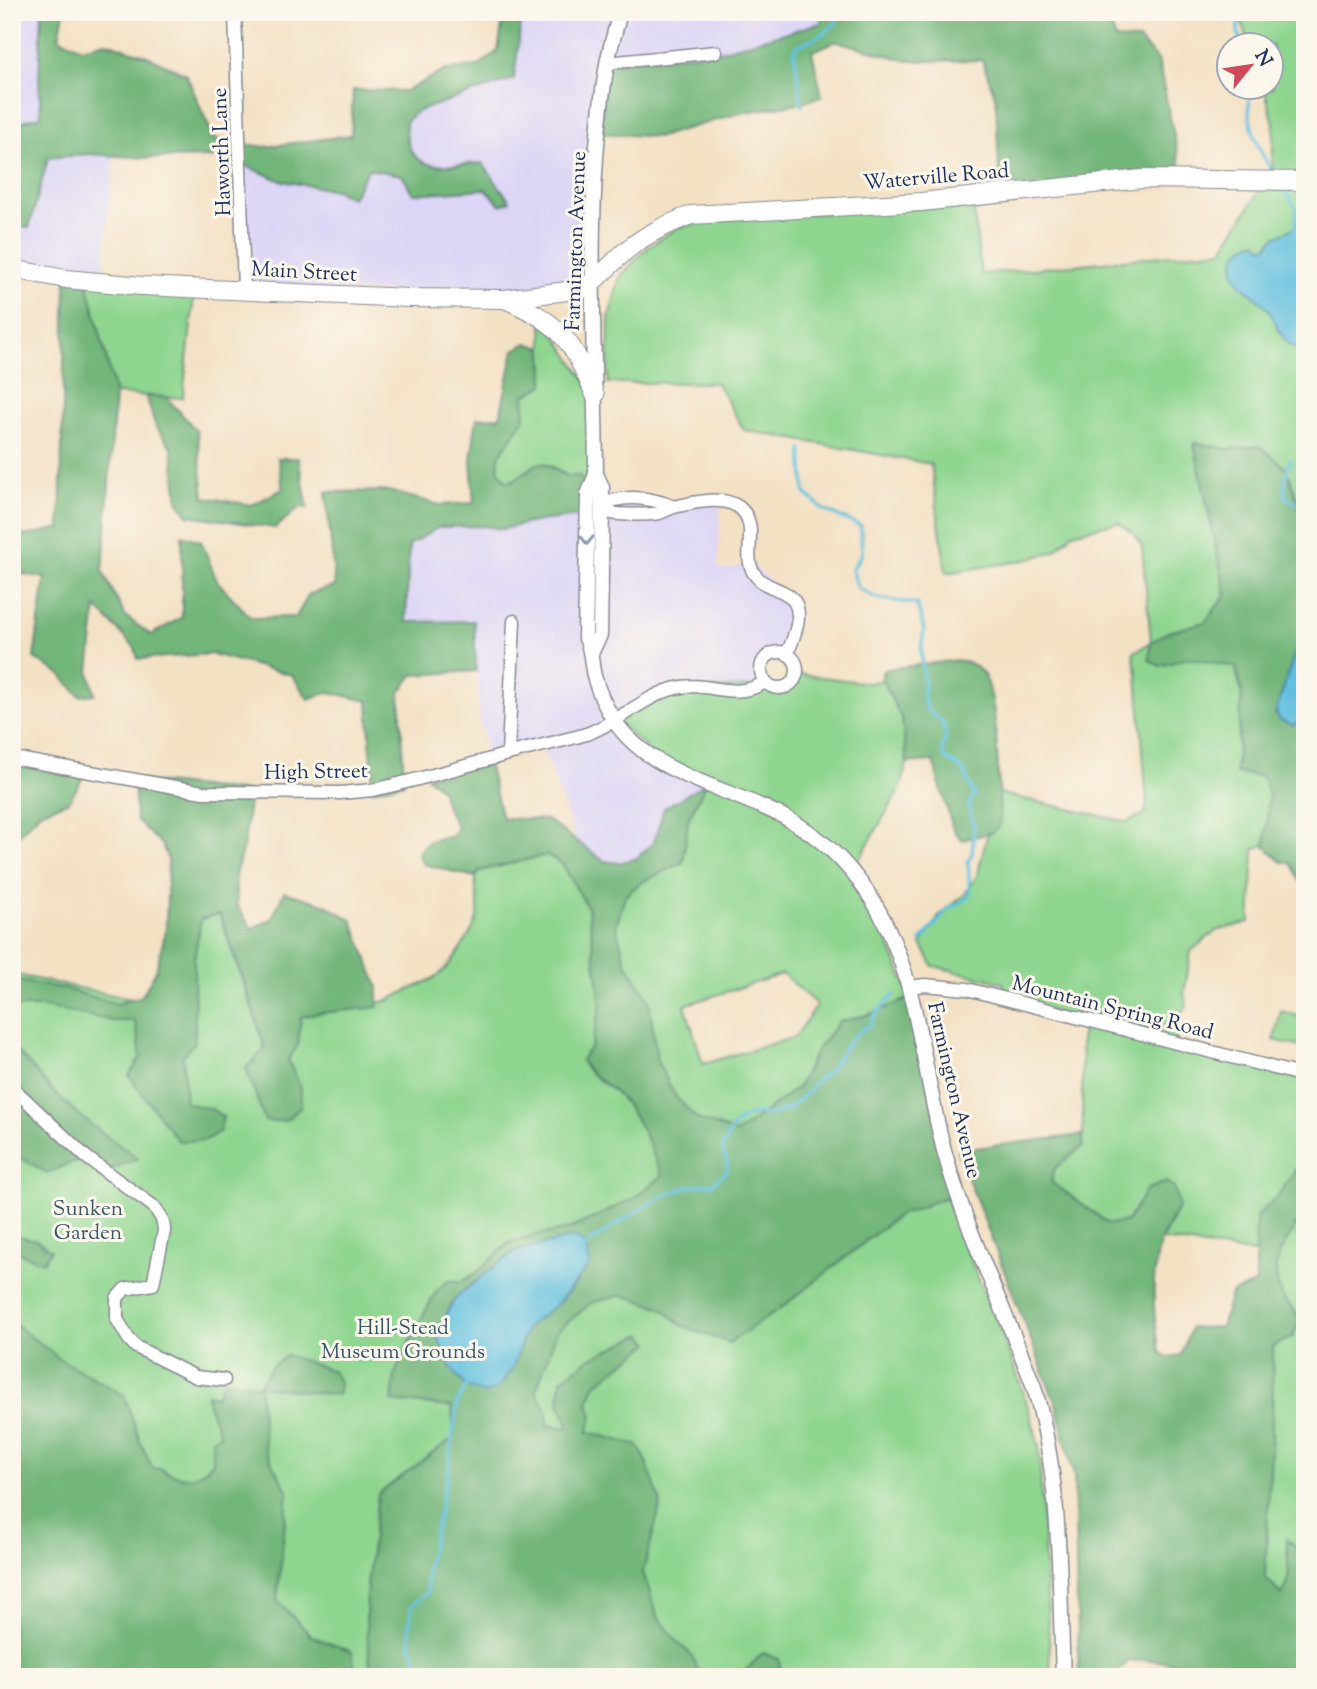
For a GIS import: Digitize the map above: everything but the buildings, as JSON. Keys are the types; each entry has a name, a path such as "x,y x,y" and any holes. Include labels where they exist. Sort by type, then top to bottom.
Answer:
{"highway":[{"name":"Waterville Road","path":"593,283 627,250 657,229 691,215 921,202 1142,179 1305,181"},
{"name":"Main Street","path":"12,269 66,279 120,284 409,298 503,299 572,292 593,283"},
{"path":"503,299 546,320 561,332 575,350 595,395"}],"main road":[{"name":"Farmington Avenue","path":"620,12 607,63 594,183 596,474 588,494 585,636 592,651 594,675 614,720 629,738 668,767 785,817 830,848 861,884 883,916 900,952 934,1107 953,1178 1030,1377 1044,1421 1054,1490 1063,1677"},
{"name":"Farmington Avenue","path":"592,651 600,635 603,506 602,487 596,474"}],"street":[{"name":"Haworth Lane","path":"235,12 244,291"},
{"path":"607,63 716,52"},
{"path":"603,506 612,513 659,513 674,507 724,501 741,509 749,523 750,563 753,574 771,588 788,594 799,615 797,632 788,654"},
{"path":"508,754 514,621"},
{"path":"775,652 788,654 796,663 794,681 780,689 774,688 765,682 761,670 765,659 775,652"},
{"name":"High Street","path":"12,758 203,792 341,793 373,790 585,734 663,692 679,687 693,686 737,692 750,690 765,682"},
{"name":"Mountain Spring Road","path":"909,987 925,985 967,989 1305,1076"},
{"path":"12,1087 86,1157 153,1206 164,1223 153,1284 125,1289 117,1298 117,1319 128,1338 140,1349 196,1377 224,1380"}],"shaded area":[{"path":"12,12 42,12 42,32 124,65 102,283 12,269"},
{"path":"522,12 822,12 822,22 716,52 607,63 593,283 572,292 244,291 240,164 282,181 336,190 352,198 367,168 402,175 413,194 486,189 482,163 427,165 417,161 409,151 404,124 407,117 418,111 514,79"},
{"path":"720,501 718,569 750,563 782,591 799,615 781,652 769,655 762,664 765,682 706,783 664,808 654,842 637,858 619,863 604,861 576,840 547,758 538,746 487,760 480,722 474,621 406,623 409,545 439,527 485,526 502,529 587,515 592,650 602,506 674,507"}],"green space":[{"path":"42,12 64,12 59,38 82,48 106,42 145,55 186,74 214,139 265,147 351,135 353,90 406,91 446,70 478,66 498,51 504,12 522,12 514,79 418,111 410,116 406,125 411,150 417,158 426,163 446,166 482,163 510,201 501,205 485,189 413,194 402,175 368,169 352,198 336,190 282,181 224,157 148,158 88,154 48,158 29,228 12,225 12,124 41,116 39,78"},
{"path":"822,12 1109,12 1115,39 1139,40 1158,60 1183,179 1000,193 996,99 982,60 908,61 837,41 812,51 822,96 800,103 740,113 659,137 600,133 607,63 716,52 821,23"},
{"path":"1237,12 1305,12 1305,523 1287,469 1260,447 1229,449 1194,443 1226,595 1205,622 1163,635 1246,620 1236,671 1242,693 1236,766 1262,776 1286,842 1266,844 1254,849 1250,922 1216,931 1191,951 1184,995 1187,1005 1177,1020 1176,1043 1305,1076 1305,1156 1278,1195 1256,1217 1255,1253 1162,1240 1179,1206 1147,1189 1127,1221 1109,1224 1051,1182 1055,1168 1083,1146 1081,1019 1002,998 1004,983 933,966 921,944 940,915 964,895 977,876 998,793 1127,822 1145,814 1147,804 1137,673 1133,653 1151,642 1142,546 1133,533 1118,522 1073,533 1055,551 1026,560 946,573 931,464 744,430 717,383 608,383 609,317 620,276 648,247 677,228 709,220 973,204 981,274 1222,250 1272,171 1274,123 1268,102 1286,102 1286,32 1245,32"},
{"path":"66,279 87,281 115,394 103,572 125,616 151,635 182,617 182,535 201,541 217,581 251,618 296,617 309,594 335,586 326,492 389,491 440,505 474,503 471,459 477,418 500,417 514,350 527,343 543,348 544,385 524,396 525,418 499,456 498,470 507,482 543,463 567,476 580,476 588,494 587,515 502,529 485,526 439,527 409,545 406,622 474,621 476,671 413,675 400,692 404,783 373,790 368,701 329,692 308,699 292,675 212,654 138,659 135,648 96,607 89,672 95,694 80,696 60,674 34,658 45,578 12,572 12,535 30,535 60,528"},
{"path":"87,281 195,287 183,398 115,394"},
{"path":"546,320 595,395 588,494 549,465 536,465 507,483 498,470 499,456 525,418 524,396 544,385 542,324"},
{"path":"146,396 166,397 197,431 204,497 252,505 283,489 278,458 298,458 308,508 300,507 275,528 188,515 178,501 172,448 156,427"},
{"path":"1194,443 1229,449 1260,446 1287,469 1305,523 1305,642 1302,642 1291,666 1275,714 1296,723 1305,716 1305,890 1291,863 1282,862 1265,846 1269,796 1262,776 1236,773 1242,693 1236,667 1188,658 1160,666 1149,660 1151,642 1168,632 1205,622 1226,595"},
{"path":"958,660 980,670 990,689 995,726 1000,824 993,832 962,840 953,829 933,761 907,763 902,719 882,680 882,673 886,669"},
{"name":"Hill-Stead Museum Grounds","path":"797,674 869,683 882,680 902,719 907,763 901,787 860,858 849,868 867,892 911,998 867,1015 839,1022 818,1048 798,1087 737,1134 697,1119 687,1109 705,1178 946,1197 1009,1352 1039,1448 1051,1677 12,1677 12,974 194,1012 194,958 201,919 219,914 255,1017 388,1001 437,976 469,936 478,913 476,881 479,871 547,855 563,865 588,908 592,937 616,926 625,896 640,883 683,862 688,819 706,784 668,767 614,720 663,692 769,686 782,688","holes":["783,974 817,1005 795,1037 703,1064 685,1005"]},
{"path":"12,758 87,771 69,801 40,812 12,842"},
{"path":"487,760 502,818 547,820 604,861 619,863 637,858 654,842 664,808 706,783 688,819 683,862 640,883 625,896 616,926 626,963 649,999 657,1061 676,1097 697,1119 737,1133 798,1087 818,1048 839,1022 867,1015 911,998 963,1207 946,1197 900,1214 785,1305 729,1343 683,1326 660,1307 622,1295 591,1303 557,1331 536,1391 546,1408 548,1425 568,1428 567,1419 559,1404 561,1380 589,1359 642,1334 650,1343 596,1384 588,1402 592,1417 588,1432 637,1445 644,1456 661,1503 643,1572 657,1615 679,1644 691,1654 701,1677 371,1677 366,1619 367,1586 378,1494 454,1437 452,1407 392,1401 395,1374 436,1292 448,1281 463,1281 476,1273 509,1243 569,1229 634,1198 662,1176 632,1112 581,1060 591,1047 601,1004 588,908 563,865 547,855 479,871 475,877 423,864 418,853 421,849 432,840 452,837 457,827 441,789 427,777","holes":["540,1246 577,1282 559,1302 527,1327 520,1345 450,1366 436,1333 456,1297 514,1252"]},
{"path":"134,780 250,792 244,844 235,875 237,906 252,929 272,919 284,892 324,904 352,920 378,987 378,1007 301,1017 298,1045 288,1060 301,1088 301,1106 286,1120 265,1121 246,1068 265,1049 220,914 201,919 194,958 195,1042 183,1056 186,1103 211,1109 223,1117 220,1131 206,1140 178,1141 129,1076 141,1056 135,1021 114,1021 45,1007 12,1007 12,980 66,989 117,1004 142,996 156,970 166,930 168,860 162,845 136,820"},
{"path":"1281,1011 1305,1018 1305,1048 1274,1040"},
{"path":"12,1047 66,1104 138,1158 105,1172 85,1157 47,1173 12,1153"},
{"path":"1083,1135 1083,1146 1055,1168 1051,1182 1109,1224 1127,1221 1147,1189 1167,1182 1174,1188 1179,1206 1161,1241 1154,1282 1154,1311 1160,1352 1168,1357 1181,1355 1191,1328 1221,1327 1231,1294 1256,1283 1256,1217 1278,1195 1305,1156 1305,1211 1280,1252 1276,1268 1277,1284 1284,1299 1300,1318 1293,1337 1273,1346 1265,1577 1281,1595 1288,1576 1287,1539 1305,1554 1305,1677 1233,1677 1216,1669 1150,1660 1129,1661 1112,1677 1079,1677 1074,1476 1056,1404 957,1150"},
{"path":"1305,1211 1305,1604 1281,1619 1265,1577 1271,1333 1277,1284 1276,1268 1280,1252"},
{"path":"12,1235 36,1240 51,1250 43,1262 12,1250"},
{"path":"12,1322 60,1359 124,1395 153,1469 159,1468 182,1477 194,1476 213,1462 212,1439 220,1435 207,1394 217,1396 224,1380 259,1385 272,1366 287,1355 333,1371 339,1382 338,1395 259,1386 265,1450 288,1492 277,1600 311,1636 352,1652 356,1677 12,1677"},
{"path":"763,1653 779,1659 781,1677 739,1677"}],"water":[{"path":"1299,226 1305,236 1304,350 1291,346 1286,341 1270,312 1239,282 1234,267 1237,254 1244,247 1257,241 1261,246 1267,247 1277,236"},
{"path":"1305,642 1305,716 1294,725 1280,720 1276,711 1296,649 1299,643"},
{"path":"570,1238 579,1239 585,1246 590,1264 559,1302 527,1327 513,1367 498,1389 484,1394 467,1387 450,1366 436,1333 456,1297 514,1252"}],"waterway":[{"path":"802,106 794,51 797,46 834,25 840,12"},
{"path":"1238,32 1239,12"},
{"path":"1249,102 1252,126 1263,156 1273,173"},
{"path":"1281,186 1297,209 1296,229"},
{"path":"802,449 805,493 824,510 861,526 862,554 852,569 858,588 876,598 917,604 924,630 921,651 923,698 928,711 942,721 946,738 942,747 944,757 963,770 974,794 969,804 974,828 972,854 968,861 970,895 961,903 948,907 921,941"},
{"path":"1290,460 1284,485 1286,498 1305,506"},
{"path":"584,1247 662,1197 695,1185 712,1184 727,1171 727,1161 722,1151 729,1133 738,1122 755,1114 773,1114 789,1109 828,1071 851,1039 870,1025 874,1016 894,995"},
{"path":"424,1677 410,1640 412,1605 427,1593 427,1567 448,1472 457,1402 468,1384"}],"park label":[{"name":"Sunken Garden","path":"88,1220"}]}
